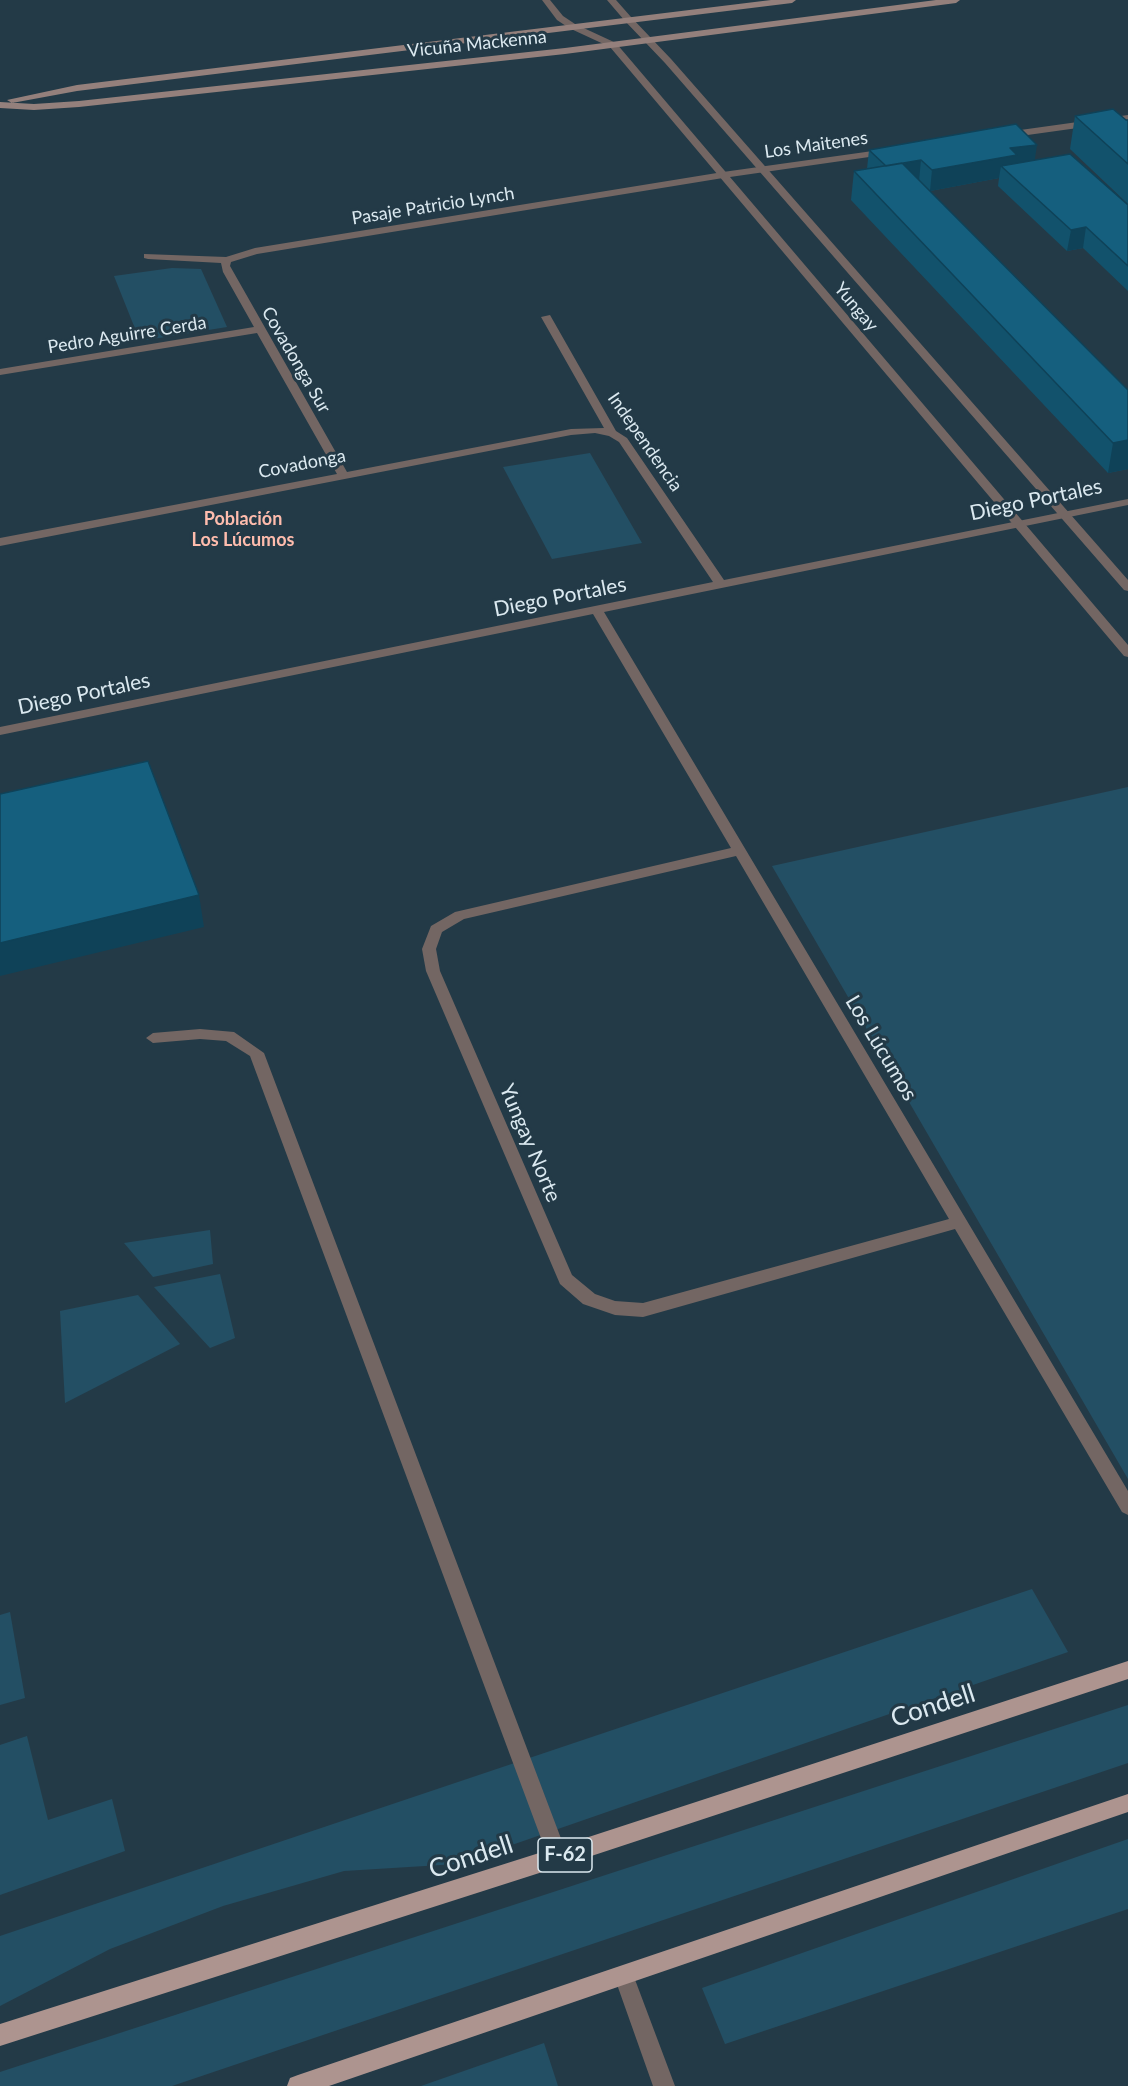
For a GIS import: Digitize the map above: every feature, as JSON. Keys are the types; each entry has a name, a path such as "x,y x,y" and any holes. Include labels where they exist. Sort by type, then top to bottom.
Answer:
{"main road":[{"name":"Vicuña Mackenna","path":"0,104 77,88 792,0"},
{"name":"Vicuña Mackenna","path":"0,104 34,107 79,104 613,45 956,0"},
{"name":"Condell","path":"0,2035 558,1857 1128,1670"},
{"path":"298,2086 1128,1803"}],"street":[{"name":"Yungay","path":"546,0 560,18 613,45 1128,653"},
{"name":"Yungay","path":"611,0 650,40 1128,587"},
{"path":"998,136 1128,118"},
{"name":"Los Maitenes","path":"723,175 892,151"},
{"name":"Pasaje Patricio Lynch","path":"148,256 227,260 255,251 723,175"},
{"name":"Covadonga Sur","path":"227,260 225,266 228,272 343,475"},
{"name":"Independencia","path":"546,317 612,433 623,440 721,585"},
{"name":"Pedro Aguirre Cerda","path":"0,372 260,329"},
{"name":"Covadonga","path":"0,542 571,432 595,430 612,433"},
{"name":"Diego Portales","path":"1,727 597,610 1128,502"},
{"name":"Los Lúcumos","path":"597,610 1128,1507"},
{"name":"Yungay Norte","path":"739,850 460,915 436,929 429,949 433,971 566,1279 589,1299 615,1308 643,1310 959,1222"},
{"path":"153,1038 200,1034 229,1036 256,1053 558,1857"},
{"path":"624,1976 664,2086"}],"shaded area":[{"path":"172,268 201,269 227,327 140,341 114,276"},
{"path":"590,453 642,543 552,559 503,467"},
{"path":"1128,787 1128,1479 772,866"},
{"path":"210,1230 213,1264 153,1277 124,1243"},
{"path":"220,1274 235,1338 210,1348 154,1287"},
{"path":"138,1295 180,1344 65,1403 60,1311"},
{"path":"1032,1589 1068,1652 457,1864 344,1871 223,1906 110,1949 0,2006 0,1936"},
{"path":"10,1612 25,1698 0,1705 0,1615"},
{"path":"1128,1705 1128,1763 172,2086 0,2086 0,2072"},
{"path":"27,1736 48,1820 112,1799 125,1851 0,1895 0,1745"},
{"path":"1128,1839 1128,1909 725,2044 702,1988"},
{"path":"544,2043 558,2086 421,2086"}],"building":[{"path":"1113,109 1128,120 1128,164 1075,116"},
{"path":"1016,124 1037,145 1010,148 1017,155 932,170 921,160 886,166 869,150"},
{"path":"1070,154 1128,205 1128,266 1086,227 1071,230 1001,166"},
{"path":"902,163 1128,390 1128,440 1113,443 854,171"},
{"path":"148,761 199,895 0,943 0,794"}],"district":[{"name":"Población Los Lúcumos","path":"243,529"}]}
